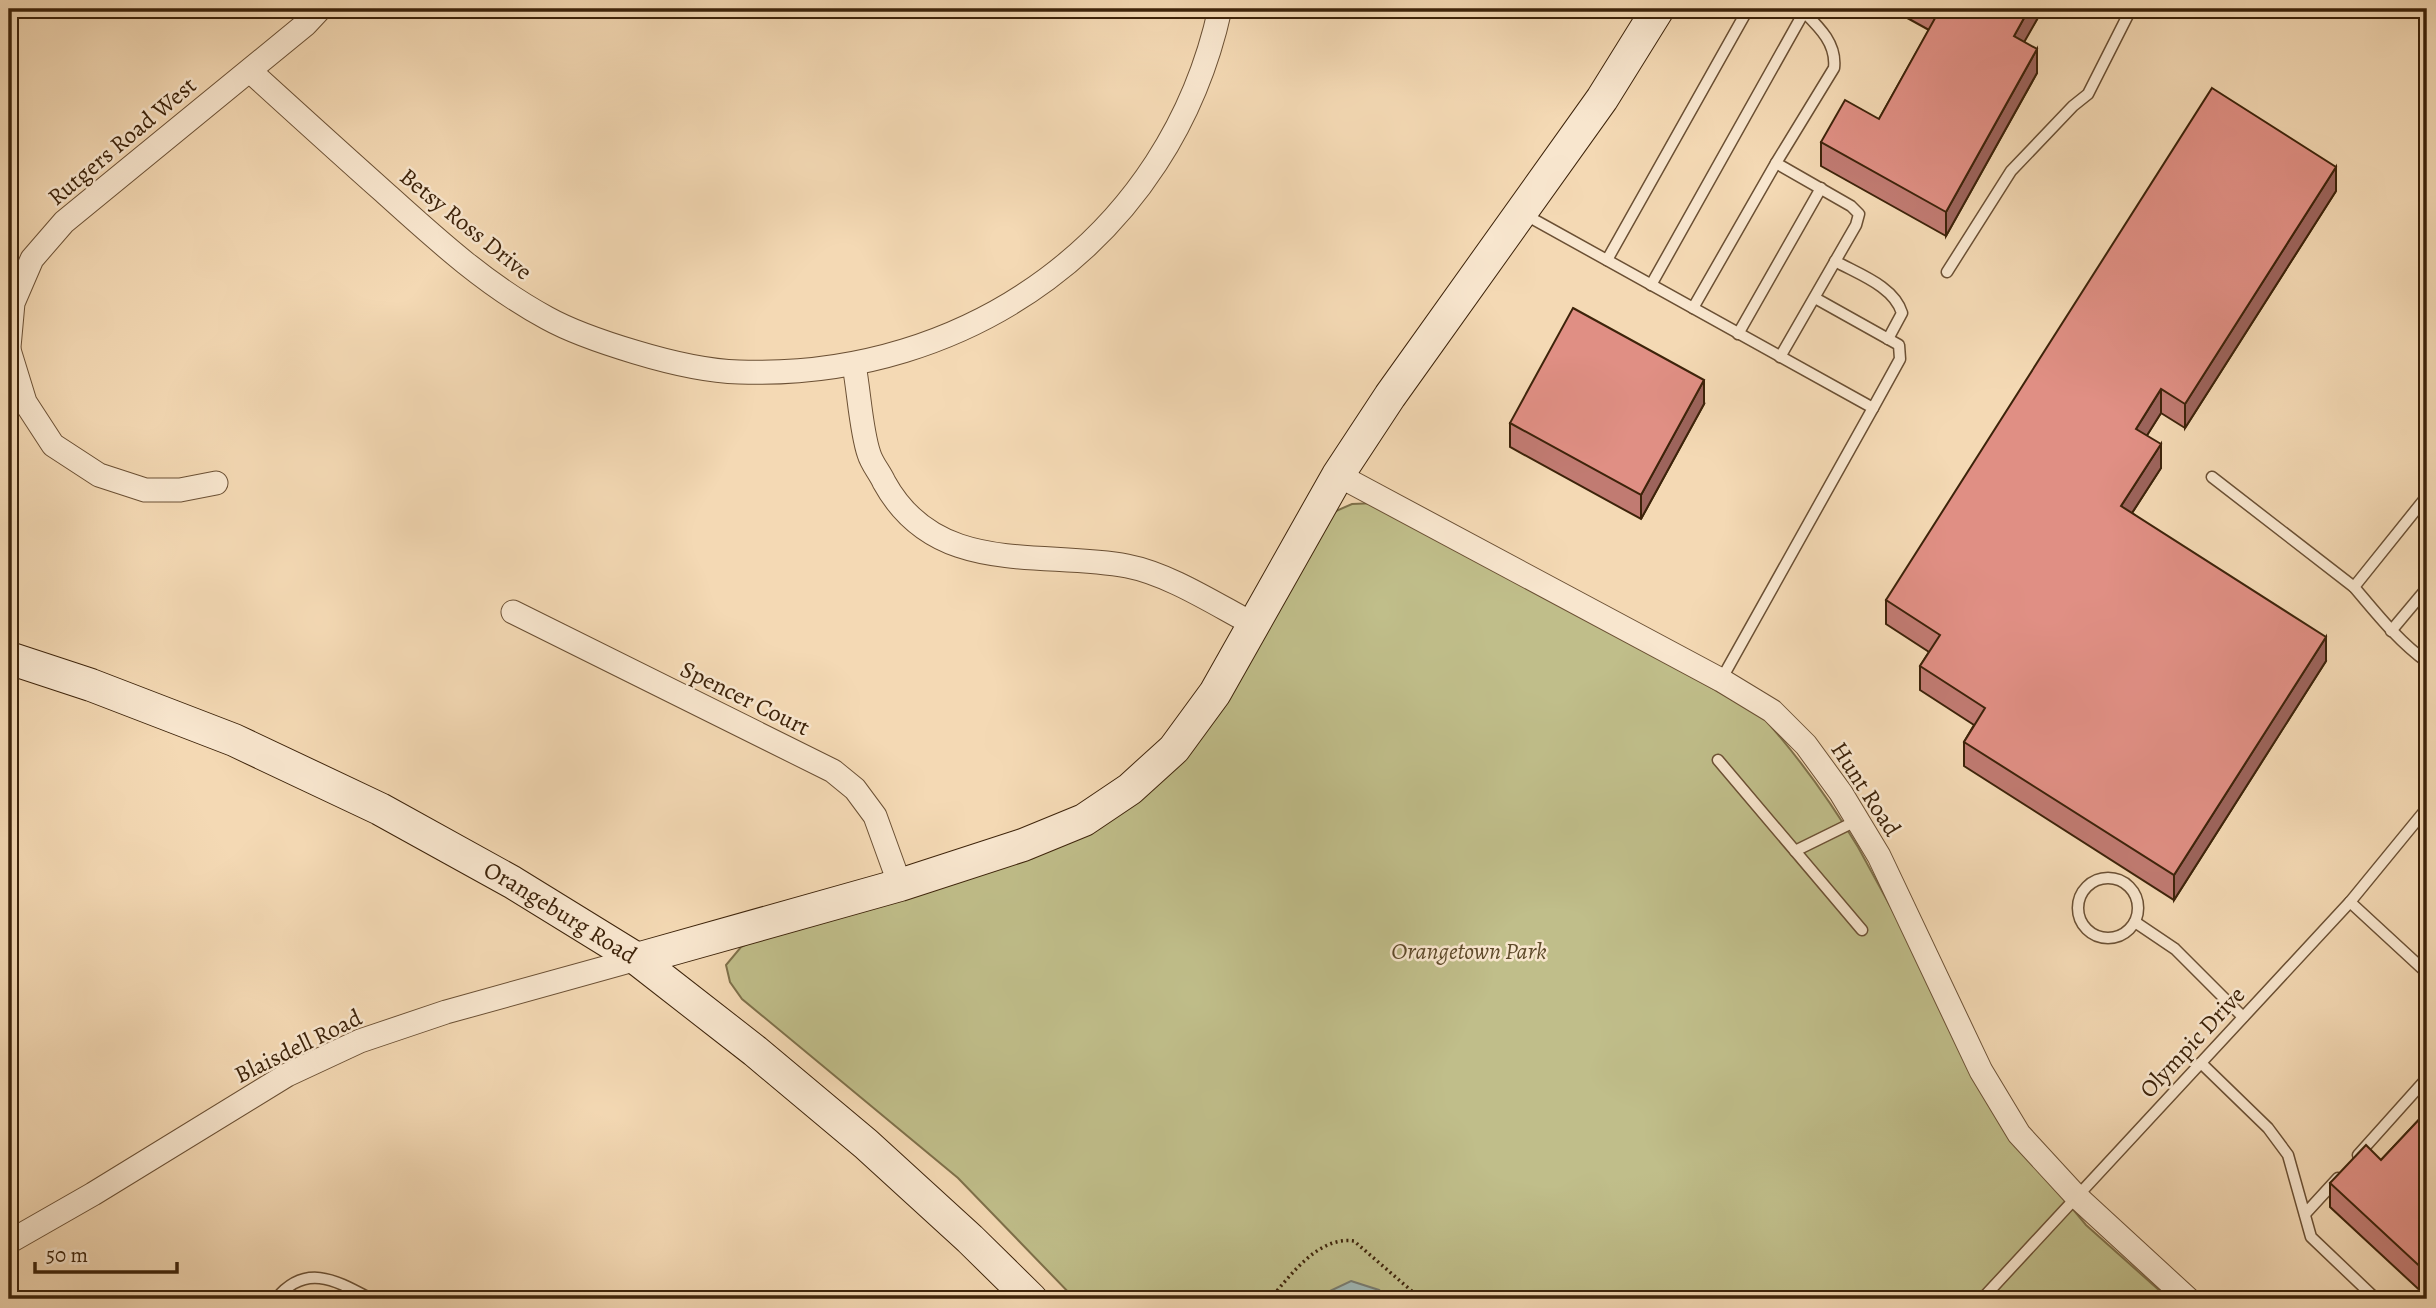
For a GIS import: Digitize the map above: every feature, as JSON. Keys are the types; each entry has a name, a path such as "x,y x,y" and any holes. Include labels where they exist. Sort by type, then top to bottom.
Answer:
{"street":[{"name":"Rutgers Road West","path":"216,483 180,490 145,490 99,475 53,445 25,402 9,348 13,303 32,259 64,222 250,71 320,9"},
{"name":"Betsy Ross Drive","path":"250,71 445,247 492,285 549,319 612,345 675,364 736,372 791,372 854,365 932,341 985,318 1035,289 1081,253 1125,206 1160,156 1192,100 1213,41 1220,9"},
{"path":"637,959 900,885 1023,845 1084,820 1130,789 1174,749 1215,693 1338,475 1390,396 1602,99 1658,9"},
{"path":"854,365 869,455 897,504 936,538 983,554 1130,566 1171,582 1252,624"},
{"name":"Hunt Road","path":"1338,475 1721,680 1772,711 1806,745 1858,820 1910,917 1981,1070 2019,1134 2076,1196 2188,1299"},
{"name":"Spencer Court","path":"513,612 833,771 855,789 875,816 900,885"},
{"name":"Orangeburg Road","path":"9,658 91,685 234,740 380,809 513,882 637,959 755,1051 866,1143 1031,1299"},
{"name":"Blaisdell Road","path":"9,1242 93,1194 287,1075 360,1041 446,1012 637,959"}],"lane":[{"path":"1607,260 1748,9"},
{"path":"1651,285 1802,9 1832,45 1835,54 1833,68 1693,308"},
{"path":"1947,272 2011,171 2073,106 2088,94 2131,9"},
{"path":"1776,163 1851,206 1859,214 1856,225 1780,357"},
{"path":"1738,334 1821,188"},
{"path":"1521,212 1873,408"},
{"path":"1835,261 1889,292 1898,301 1902,313 1888,339"},
{"path":"1721,680 1900,359 1899,345 1815,298"},
{"path":"2212,477 2354,587 2391,631 2427,662"},
{"path":"2354,587 2427,496"},
{"path":"2391,631 2427,588"},
{"path":"1718,760 1862,930"},
{"name":"Olympic Drive","path":"1982,1299 2350,902 2427,808"},
{"path":"1795,851 1858,820"},
{"path":"2097,880 2118,880 2126,885 2137,902 2135,922 2129,930 2112,938 2093,935 2080,921 2078,911 2082,893 2088,885 2097,880"},
{"path":"2350,902 2427,973"},
{"path":"2135,922 2175,949 2243,1017"},
{"path":"2201,1063 2269,1128 2288,1155 2311,1237 2376,1299"},
{"path":"2305,1214 2427,1079"},
{"path":"276,1299 295,1283 313,1276 336,1281 371,1299"}],"path":[{"path":"1270,1299 1314,1253 1342,1239 1354,1241 1421,1299"}],"green space":[{"name":"Orangetown Park","path":"1377,503 1761,715 1812,778 1858,847 2022,1148 2086,1225 2169,1299 1075,1299 958,1178 742,999 730,982 726,965 741,947 764,936 1033,858 1101,822 1336,511 1352,504"}],"water":[{"path":"1351,1281 1379,1290 1390,1299 1313,1299"}],"building":[{"path":"1934,9 2029,9 2014,36 2037,49 1946,212 1821,142 1845,100 1879,119 1939,11"},
{"path":"2212,88 2336,167 2185,404 2161,389 2136,429 2161,444 2121,506 2326,637 2174,875 1964,742 1985,708 1920,666 1940,635 1886,600"},
{"path":"1573,308 1704,380 1641,495 1510,423"},
{"path":"2427,1111 2427,1273 2330,1183 2366,1145 2381,1160"}]}
